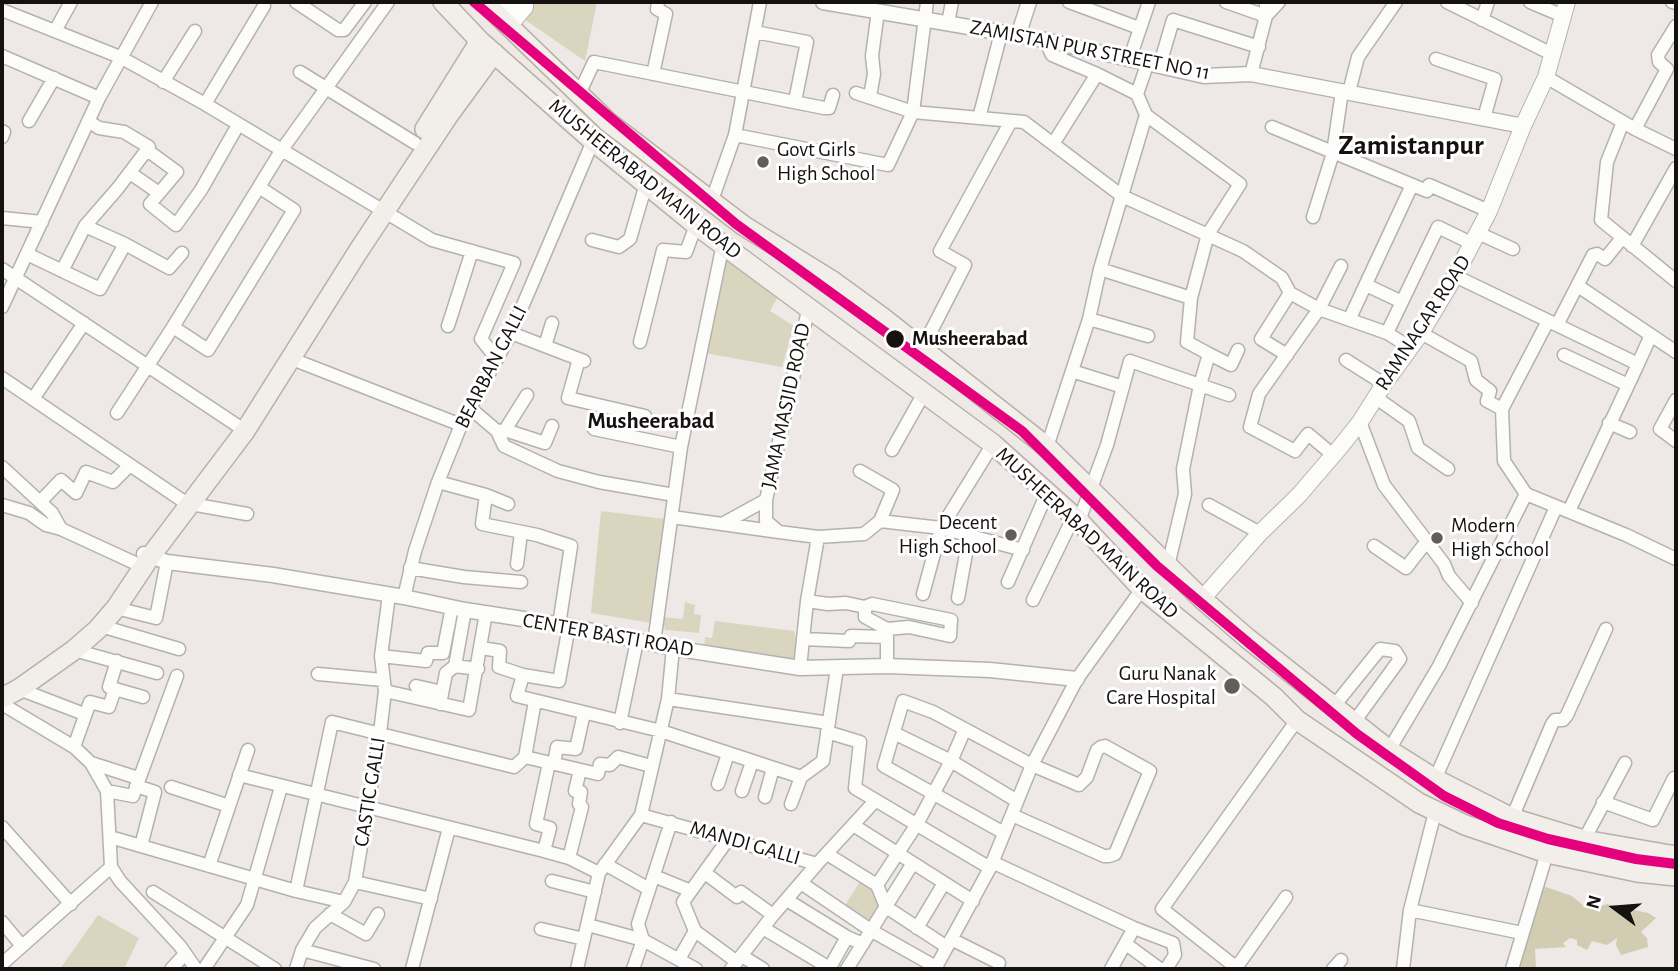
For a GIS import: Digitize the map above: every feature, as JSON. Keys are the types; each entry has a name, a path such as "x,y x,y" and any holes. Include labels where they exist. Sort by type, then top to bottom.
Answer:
{"main road":[{"name":"MUSHEERABAD MAIN ROAD","path":"443,2 487,47 544,98 696,225 993,444 1077,518 1142,589 1274,697 1297,720 1435,812 1507,841 1547,853 1637,872 1676,866"},
{"name":"MUSHEERABAD MAIN ROAD","path":"484,2 608,122 637,145 744,226 831,280 923,348 1047,447 1202,599 1389,751 1435,779 1512,818 1676,866"},
{"path":"503,22 514,2"},
{"path":"503,22 525,6 525,2"},
{"name":"RAMNAGAR ROAD","path":"1202,599 1333,455 1360,422 1421,332 1455,276 1489,211 1522,126 1546,77 1565,9"},
{"path":"187,503 245,431 292,359 380,210 415,143 487,47"},
{"path":"7,692 74,650 117,608 380,210 448,117 487,47"},
{"path":"544,98 561,78"},
{"path":"621,163 637,145"},
{"path":"643,181 654,158"},
{"path":"7,692 76,638 149,559"},
{"path":"1274,697 1292,673"}],"street":[{"path":"55,31 71,2"},
{"path":"2,307 99,98 152,2"},
{"path":"296,2 338,30 344,30 365,2"},
{"path":"117,412 173,327 281,151 388,2"},
{"path":"653,74 666,14 657,9 658,2"},
{"path":"712,200 735,135 761,2"},
{"name":"ZAMISTAN PUR STREET NO 11","path":"823,2 1045,40 1204,76 1251,74 1522,126"},
{"path":"735,135 888,165 913,112 927,2"},
{"path":"948,23 952,2"},
{"path":"1018,36 1029,2"},
{"path":"1069,2 1139,28"},
{"path":"1130,58 1149,2"},
{"path":"1226,2 1266,16"},
{"path":"1251,74 1266,16 1266,2"},
{"path":"1266,16 1279,2"},
{"path":"1313,217 1358,57 1396,2"},
{"path":"1447,2 1552,54"},
{"path":"1482,20 1488,2"},
{"path":"1530,2 1565,9"},
{"path":"205,104 264,6"},
{"path":"2,10 120,57 205,104 432,240 514,263 481,339 497,359"},
{"path":"870,96 878,11"},
{"path":"1137,94 1173,20 1259,47"},
{"path":"1635,129 1667,69 1659,62 1658,55 1676,26"},
{"path":"163,82 195,31"},
{"path":"755,32 807,42 795,102"},
{"path":"979,118 1001,33"},
{"path":"1045,40 1052,55 1137,94 1146,115 1240,184 1209,234 1191,298 1187,342 1231,365 1238,350"},
{"path":"2,56 99,98"},
{"path":"1436,59 1495,79 1484,118"},
{"path":"579,94 594,62 829,108 832,95"},
{"path":"300,72 415,143"},
{"path":"1053,144 1097,74"},
{"path":"1546,77 1635,129 1676,149"},
{"path":"29,121 54,78"},
{"path":"856,93 913,112 1024,122 1122,195 1243,251 1282,278 1290,293 1319,309 1387,332 1411,348"},
{"path":"1047,447 1089,319 1100,270 1146,115"},
{"path":"62,271 85,226 149,147 124,132 99,128 88,121"},
{"path":"923,348 965,265 940,251 1011,121"},
{"path":"1623,122 1606,162 1601,220 1627,242 1674,273"},
{"path":"147,150 177,172 150,204 176,225 201,190 238,125"},
{"path":"1272,127 1427,191 1429,185 1489,211"},
{"path":"2,131 2,137"},
{"name":"BEARBAN GALLI","path":"397,596 410,568 438,482 461,425 511,333 593,141"},
{"path":"1676,168 1627,242 1605,259 1597,254 1593,255 1578,286 1502,409 1504,461 1527,494 1676,559"},
{"path":"130,173 159,193"},
{"path":"592,240 619,247 630,239 643,181"},
{"path":"1350,318 1412,185"},
{"path":"173,327 208,350 294,210 259,187"},
{"path":"2,218 42,222"},
{"path":"640,342 663,250 685,251 696,225"},
{"path":"85,226 169,268 182,253"},
{"path":"1387,332 1438,227 1513,249"},
{"path":"27,254 100,289 125,244"},
{"path":"654,643 681,447 723,244"},
{"path":"448,326 472,251"},
{"path":"1333,455 1308,434 1295,451 1250,428 1259,394 1319,309 1341,266"},
{"path":"2,269 237,426"},
{"path":"1100,270 1191,298"},
{"path":"1455,276 1638,364"},
{"path":"1366,285 1400,301"},
{"path":"1578,286 1676,352"},
{"path":"1287,355 1261,340 1290,293"},
{"name":"JAMA MASJID ROAD","path":"724,523 766,500 808,306"},
{"path":"1089,319 1148,336"},
{"path":"33,399 84,323"},
{"path":"545,346 552,323"},
{"path":"1421,332 1471,360 1476,380 1490,391 1487,401 1502,409"},
{"path":"511,333 581,360 568,398 645,416"},
{"path":"1435,779 1562,509 1609,423 1651,335"},
{"path":"1168,566 1185,495 1184,468 1200,385 1209,354"},
{"path":"1564,355 1628,385"},
{"path":"292,359 461,425"},
{"path":"1346,360 1409,421 1418,448 1448,469"},
{"path":"1033,600 1091,491 1130,361 1229,396"},
{"path":"1072,371 1123,387"},
{"path":"2,378 187,503 247,514"},
{"path":"892,450 923,394"},
{"path":"527,395 501,431 504,446 558,471 599,482 674,495"},
{"path":"1676,400 1660,429 1676,441"},
{"path":"470,408 501,431 545,443 552,426"},
{"path":"1360,422 1384,485 1444,564 1449,576 1472,603"},
{"path":"1609,423 1630,432"},
{"path":"594,429 681,447"},
{"path":"923,594 941,528 993,444"},
{"path":"40,502 61,481 76,493 86,472 113,482 130,466"},
{"path":"2,467 52,513 61,529"},
{"path":"672,517 818,537 864,534 880,521 893,491 860,471"},
{"path":"438,482 508,504"},
{"path":"1009,582 1047,493"},
{"path":"1389,751 1439,666 1527,494"},
{"path":"481,648 500,651 499,667 523,675 559,681 571,546 537,535 482,524 486,495"},
{"path":"766,500 766,521 779,532"},
{"path":"2,505 29,513 46,525 149,559 156,618 117,608"},
{"path":"1209,505 1260,533"},
{"path":"880,521 941,528 1023,550"},
{"path":"517,564 521,533"},
{"path":"800,668 807,601 818,537"},
{"path":"958,598 969,537"},
{"path":"1374,546 1406,568 1427,541"},
{"name":"CENTER BASTI ROAD","path":"149,559 273,575 673,648 800,668 887,666 1023,673 1077,679"},
{"path":"410,568 464,577 521,582"},
{"path":"801,883 935,968 991,865 1032,765 1077,679 1142,589"},
{"name":"CASTIC GALLI","path":"296,969 302,950 315,928 344,902 355,882 380,733 384,685 381,656 397,596"},
{"path":"803,639 849,641 851,636 887,633 909,627 950,636 951,620 872,604 865,607 807,601"},
{"path":"865,607 864,617 887,633"},
{"path":"381,656 426,661 428,653 443,653 458,608"},
{"path":"455,666 458,608"},
{"path":"909,627 912,611"},
{"path":"416,686 469,710 486,613"},
{"path":"101,626 180,649"},
{"path":"1512,818 1552,724 1555,720 1563,720 1567,715 1606,629"},
{"path":"887,633 887,666"},
{"path":"620,723 637,640"},
{"path":"577,969 602,869 640,815 668,699 673,648"},
{"path":"1334,706 1380,649 1395,651 1400,659 1354,722"},
{"path":"74,650 157,673"},
{"path":"117,661 109,687 143,697"},
{"path":"441,698 446,673 455,666 478,669"},
{"path":"791,804 801,777 823,761 838,668"},
{"path":"318,674 441,698"},
{"path":"523,675 517,696 661,731 801,777"},
{"path":"107,791 133,796 177,676"},
{"path":"74,747 90,702 109,707 115,689"},
{"path":"7,692 85,714"},
{"path":"668,699 828,728 860,742 855,788 991,865 1173,943 1175,955 1166,969"},
{"path":"296,891 332,722 514,767 525,757 535,701"},
{"path":"1004,833 884,766 903,701 933,712 1032,765 1079,785 1087,777 1097,750 1105,746 1150,771 1115,854 1109,856 1012,815"},
{"path":"2,704 74,747 91,763 107,791 111,867 120,881 180,946 196,969"},
{"path":"544,851 550,828 536,824 552,764 557,747 576,749 584,713"},
{"path":"1286,897 1237,969 1162,909 1297,720"},
{"path":"877,885 917,824 965,729"},
{"path":"894,733 951,761 1017,801"},
{"path":"209,866 248,750"},
{"path":"718,783 728,754"},
{"path":"525,757 598,774 600,764 610,765 618,757 651,766"},
{"path":"742,791 752,762"},
{"path":"91,763 155,792 141,846"},
{"path":"1584,840 1625,763"},
{"path":"765,797 773,768"},
{"path":"569,858 582,807 579,804 581,792 575,790 580,769"},
{"path":"239,775 544,851 602,869 649,889"},
{"path":"1603,802 1653,820 1674,778"},
{"path":"204,969 247,905 257,879 281,786"},
{"path":"171,787 229,806"},
{"name":"MANDI GALLI","path":"640,815 817,864 875,801"},
{"path":"1403,969 1410,910 1435,812"},
{"path":"633,969 643,940 638,924 671,822"},
{"path":"853,825 973,901"},
{"path":"2,828 71,904"},
{"path":"412,969 449,828"},
{"path":"110,837 296,891 344,902"},
{"path":"729,838 683,902 695,931 737,962 763,969"},
{"path":"1511,969 1547,853"},
{"path":"827,854 877,885 886,907 917,928 999,963"},
{"path":"847,969 913,863"},
{"path":"737,962 817,864"},
{"path":"2,964 111,867"},
{"path":"705,873 737,897 741,892 774,915"},
{"path":"654,876 691,891"},
{"path":"552,881 595,892"},
{"path":"355,882 431,899"},
{"path":"917,928 944,883"},
{"path":"153,892 275,969"},
{"path":"787,900 863,944"},
{"path":"1410,910 1522,933"},
{"path":"330,914 366,934 378,914"},
{"path":"2,922 22,946"},
{"path":"587,925 643,940 696,969"},
{"path":"763,928 830,969 847,937"},
{"path":"1111,969 1134,928"},
{"path":"541,929 584,939"},
{"path":"680,959 695,931"},
{"path":"1126,944 1160,969"},
{"path":"302,950 374,969"},
{"path":"171,969 185,954"}],"shaded area":[{"path":"531,2 597,2 585,61 521,17"},
{"path":"723,257 785,284 770,311 794,326 782,367 705,353"},
{"path":"601,511 665,519 651,623 591,613"},
{"path":"685,602 695,605 694,614 701,615 699,633 665,630 662,617 683,619"},
{"path":"715,621 794,631 798,647 796,660 704,651 705,637 712,638"},
{"path":"861,880 876,890 883,906 873,922 845,905"},
{"path":"1543,886 1572,896 1590,908 1594,901 1600,906 1607,904 1648,913 1656,918 1641,932 1647,938 1648,947 1621,955 1616,945 1617,938 1607,945 1592,941 1587,950 1577,945 1577,940 1570,938 1563,943 1566,947 1535,949 1536,969 1515,969"},
{"path":"98,915 139,938 124,969 60,969"}],"transit line":[{"path":"474,2 736,224 1022,431 1157,566 1357,734 1444,796 1498,823 1548,839 1636,859 1676,864"}],"place":[{"name":"Govt Girls High School","path":"763,162"},
{"name":"Musheerabad","path":"895,339"},
{"name":"Decent High School","path":"1011,535"},
{"name":"Modern High School","path":"1437,538"},
{"name":"Guru Nanak Care Hospital","path":"1232,686"}],"district":[{"name":"Zamistanpur","path":"1411,146"},
{"name":"Musheerabad","path":"651,421"}]}
